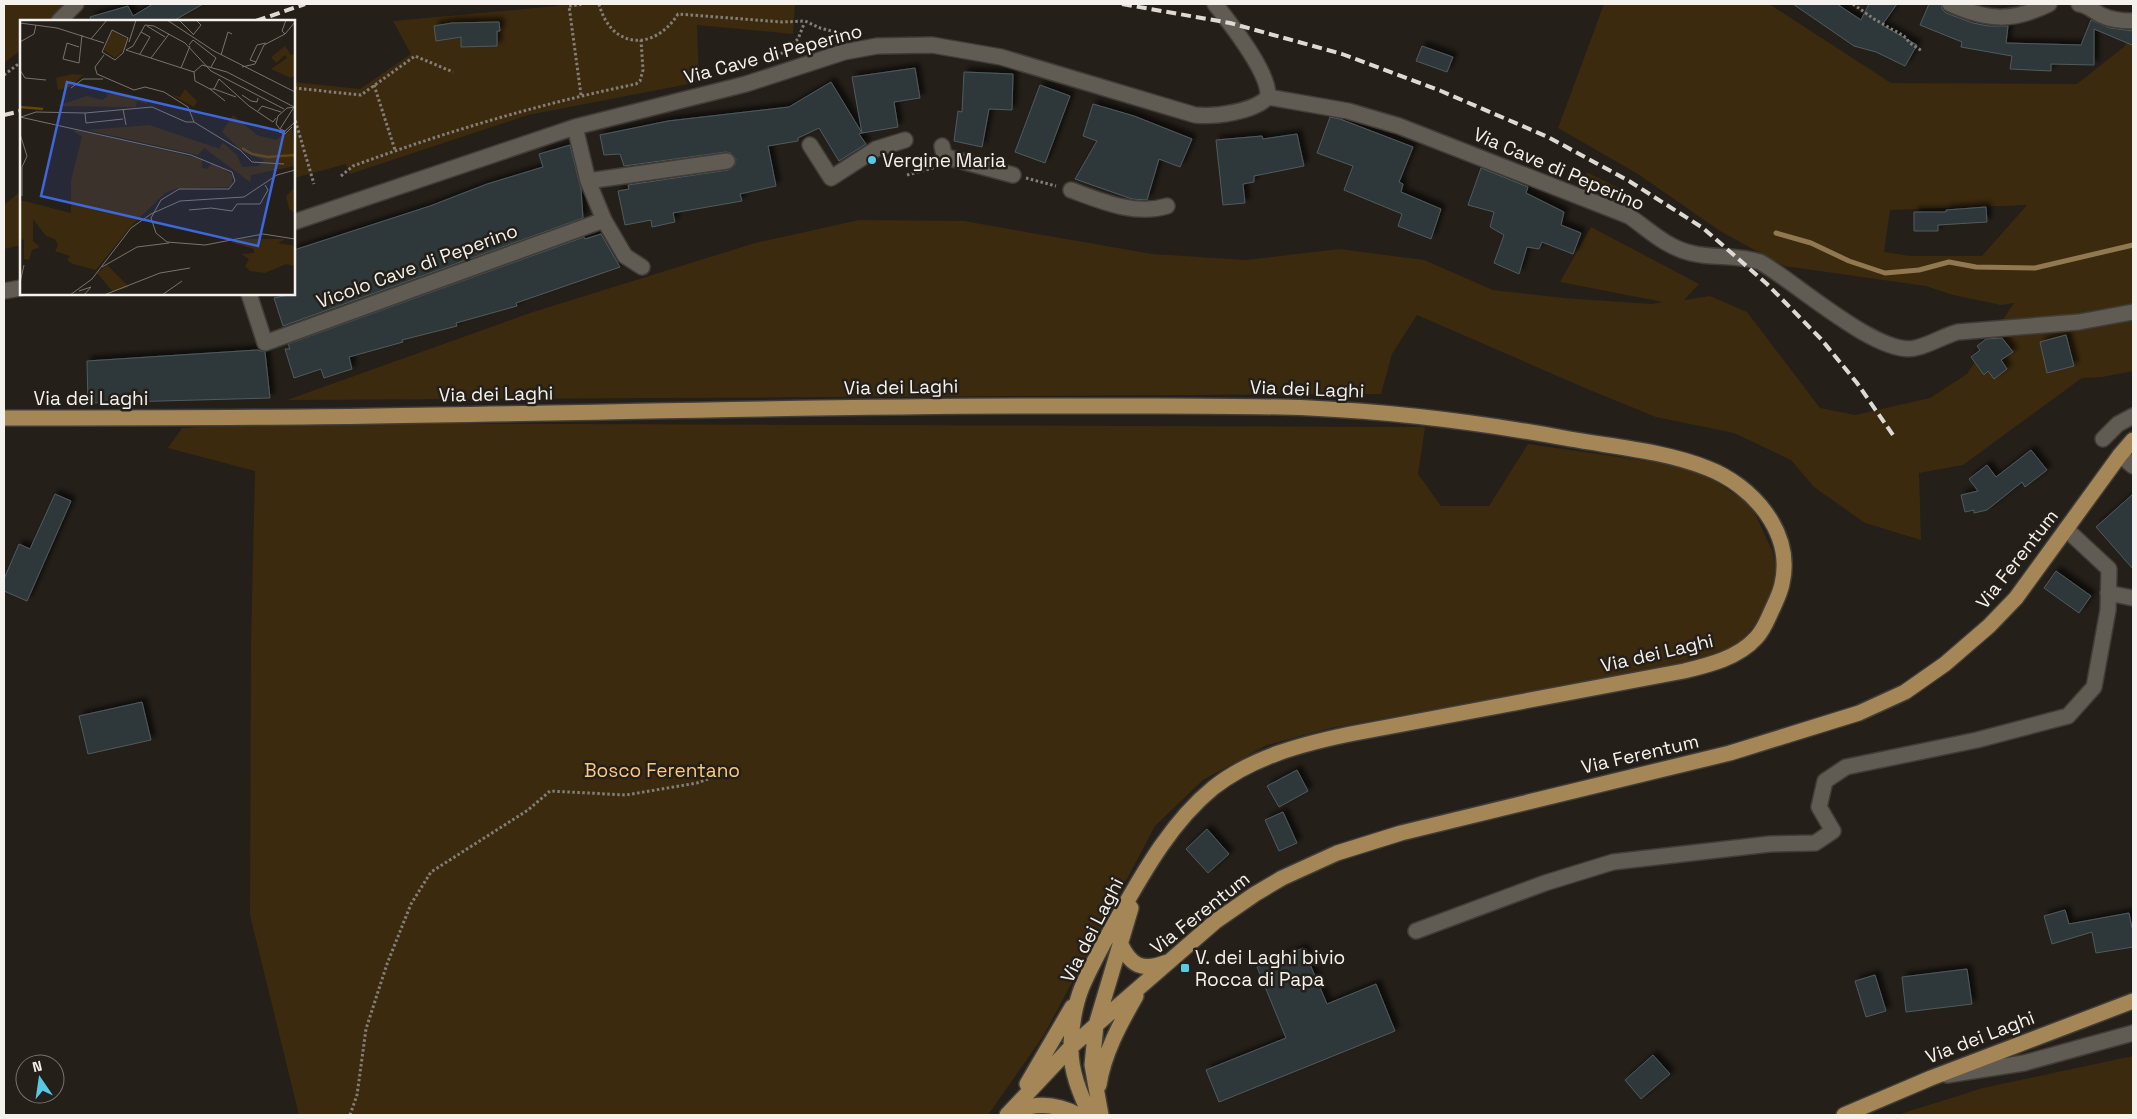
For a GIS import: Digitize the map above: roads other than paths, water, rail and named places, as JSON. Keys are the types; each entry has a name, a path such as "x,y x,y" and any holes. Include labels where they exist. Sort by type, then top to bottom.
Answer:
{"main road":[{"name":"Via dei Laghi","path":"4,418 385,416 988,405 1311,408 1410,415 1466,422 1673,458 1703,466 1731,479 1758,501 1771,522 1783,552 1784,571 1782,586 1761,631 1752,642 1733,654 1715,662 1684,671 1350,734 1304,745 1281,752 1229,778 1206,794 1178,824 1140,879 1106,939 1082,988 1071,1047 1077,1086 1090,1115"},
{"name":"Via Ferentum","path":"1007,1115 1071,1047 1216,921 1255,894 1297,870 1337,853 1447,821 1730,753 1833,722 1884,703 1914,686 1945,664 1989,626 2016,598 2120,455 2133,440"},
{"name":"Via dei Laghi","path":"1101,1115 1092,1065 1096,1024 1140,879"},
{"path":"1120,943 1130,960 1143,966 1153,966 1171,960"},
{"path":"1007,1115 1053,1042 1082,988"},
{"path":"1098,1096 1102,1069 1109,1049 1119,1026 1140,988"},
{"name":"Via dei Laghi","path":"1844,1115 1931,1078 2133,1001"},
{"path":"1007,1115 1030,1106 1045,1105 1063,1108 1078,1115"}],"street":[{"path":"60,20 76,4"},
{"path":"1215,4 1230,23 1263,74 1268,87 1268,97"},
{"path":"1950,4 1967,11 2006,18 2028,14 2049,4"},
{"path":"2082,4 2110,19 2133,21"},
{"name":"Via Cave di Peperino","path":"295,222 575,127 746,84 823,58 865,48 893,45 932,45 1001,57 1195,115 1211,116 1248,108 1264,102 1268,97 1348,111 1399,126 1628,216 1654,236 1674,248 1692,254 1750,258 1760,262 1851,326 1886,343 1901,347 1914,349 1942,336 1958,332 2079,322 2133,312"},
{"path":"575,127 588,181 604,220 625,256 642,267"},
{"path":"810,145 831,178 876,149 905,140"},
{"path":"943,150 1013,175"},
{"path":"588,181 727,161"},
{"path":"1071,190 1111,204 1134,209 1158,209 1167,206"},
{"name":"Vicolo Cave di Peperino","path":"249,295 265,343 604,220"},
{"path":"4,291 20,288"},
{"path":"2103,439 2118,424 2133,416"},
{"path":"2120,455 2133,466"},
{"path":"1416,931 1545,883 1614,862 1770,844 1815,843 1832,831 1819,807 1825,781 1846,768 1978,740 2068,716 2094,687 2108,610 2109,569 2066,530"},
{"path":"2108,594 2133,598"},
{"path":"1931,1078 2024,1063 2133,1032"}],"waterway":[{"path":"1776,233 1811,243 1849,261 1885,273 1919,270 1949,262 1976,267 2035,268 2133,245"}],"railway":[{"path":"259,20 305,4"},
{"path":"1122,4 1230,23 1342,54 1441,91 1548,137 1629,181 1703,228 1767,284 1821,339 1857,383 1895,438"},
{"path":"4,115 20,111"}],"place":[{"name":"Vergine Maria","path":"872,160"},
{"name":"V. dei Laghi bivio Rocca di Papa","path":"1185,968"}],"park label":[{"name":"Bosco Ferentano","path":"662,770"}]}
